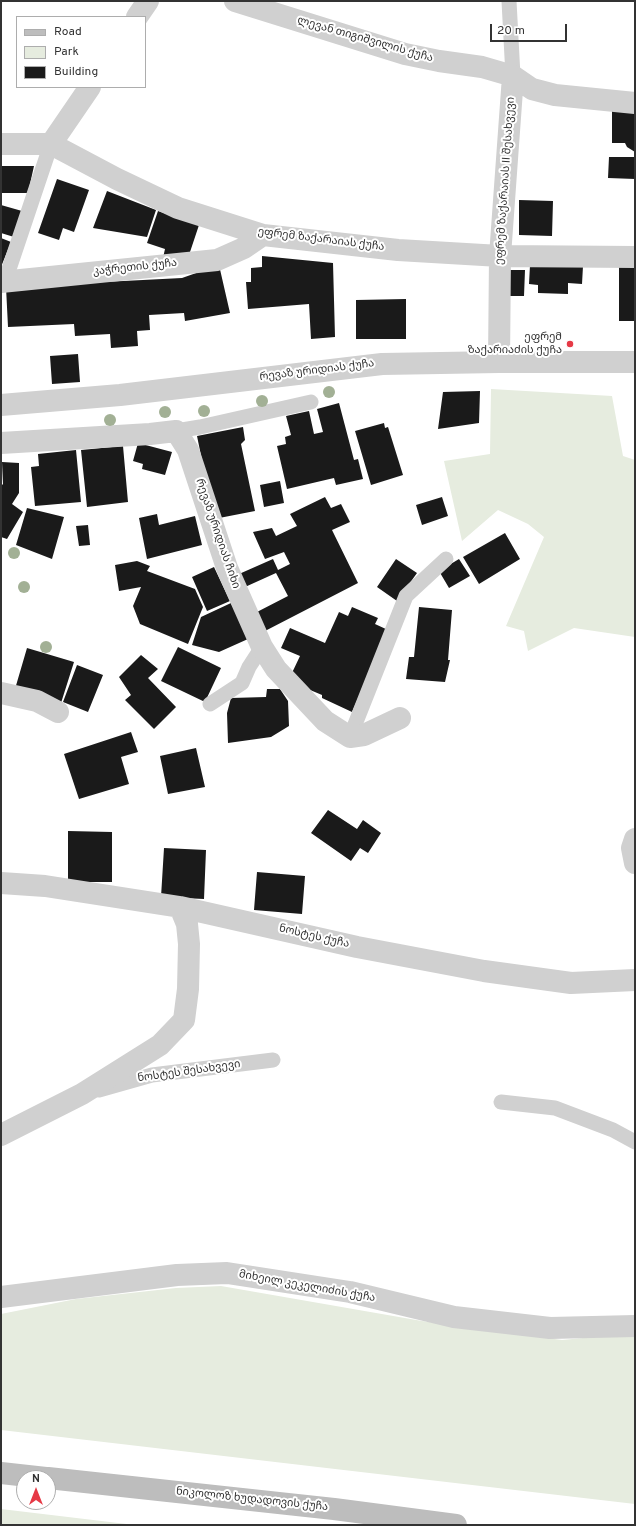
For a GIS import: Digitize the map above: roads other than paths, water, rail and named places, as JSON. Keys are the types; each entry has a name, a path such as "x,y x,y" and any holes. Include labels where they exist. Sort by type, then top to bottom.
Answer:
{"main road":[{"name":"ნიკოლოზ ხუდადოვის ქუჩა","path":"1,1473 16,1475"},
{"name":"ნიკოლოზ ხუდადოვის ქუჩა","path":"56,1479 334,1509 456,1525"}],"street":[{"path":"138,16 148,1"},
{"name":"ლევან თიგიშვილის ქუჩა","path":"235,1 405,54 439,61 482,67 513,76 532,89 556,95 635,103"},
{"name":"ეფრემ ზაქარაიას II შესახვევი","path":"499,362 500,256 513,76"},
{"path":"51,144 89,88"},
{"name":"ეფრემ ზაქარაიას ქუჩა","path":"1,144 51,144 178,208 263,235 398,250 500,256 635,258"},
{"name":"კაჭრეთის ქუჩა","path":"3,281 217,260 244,248 263,235"},
{"name":"რევაზ ურიდიას ქუჩა","path":"1,405 120,395 382,364 635,362"},
{"path":"1,443 150,434 176,431"},
{"name":"რევაზ ურიდიას ჩიხი","path":"176,431 188,450 227,568 262,646 276,669 325,721 350,738"},
{"path":"1,693 37,701 58,712"},
{"path":"350,738 364,735 400,718"},
{"path":"635,839 632,848 635,863"},
{"name":"ნოსტეს ქუჩა","path":"1,883 45,886 180,907 357,947 484,971 571,983 631,981"},
{"name":"ნოსტეს შესახვევი","path":"1,1135 82,1094 160,1045 184,1020 188,989 189,944 186,924 180,907"},
{"name":"მიხეილ კეკელიძის ქუჩა","path":"1,1297 177,1275 227,1273 350,1292 454,1318 550,1328 635,1326"}],"lane":[{"name":"ეფრემ ზაქარაიას II შესახვევი","path":"509,1 513,76"},
{"path":"3,281 51,144"},
{"path":"176,431 311,402"},
{"path":"350,738 406,596 446,559"},
{"path":"210,704 242,684 249,667 262,646"},
{"name":"ნოსტეს შესახვევი","path":"82,1094 152,1075 273,1060"},
{"path":"501,1102 556,1108 613,1130 635,1142"}],"place":[{"name":"ეფრემ ზაქარიაძის ქუჩა","path":"570,344"}]}
